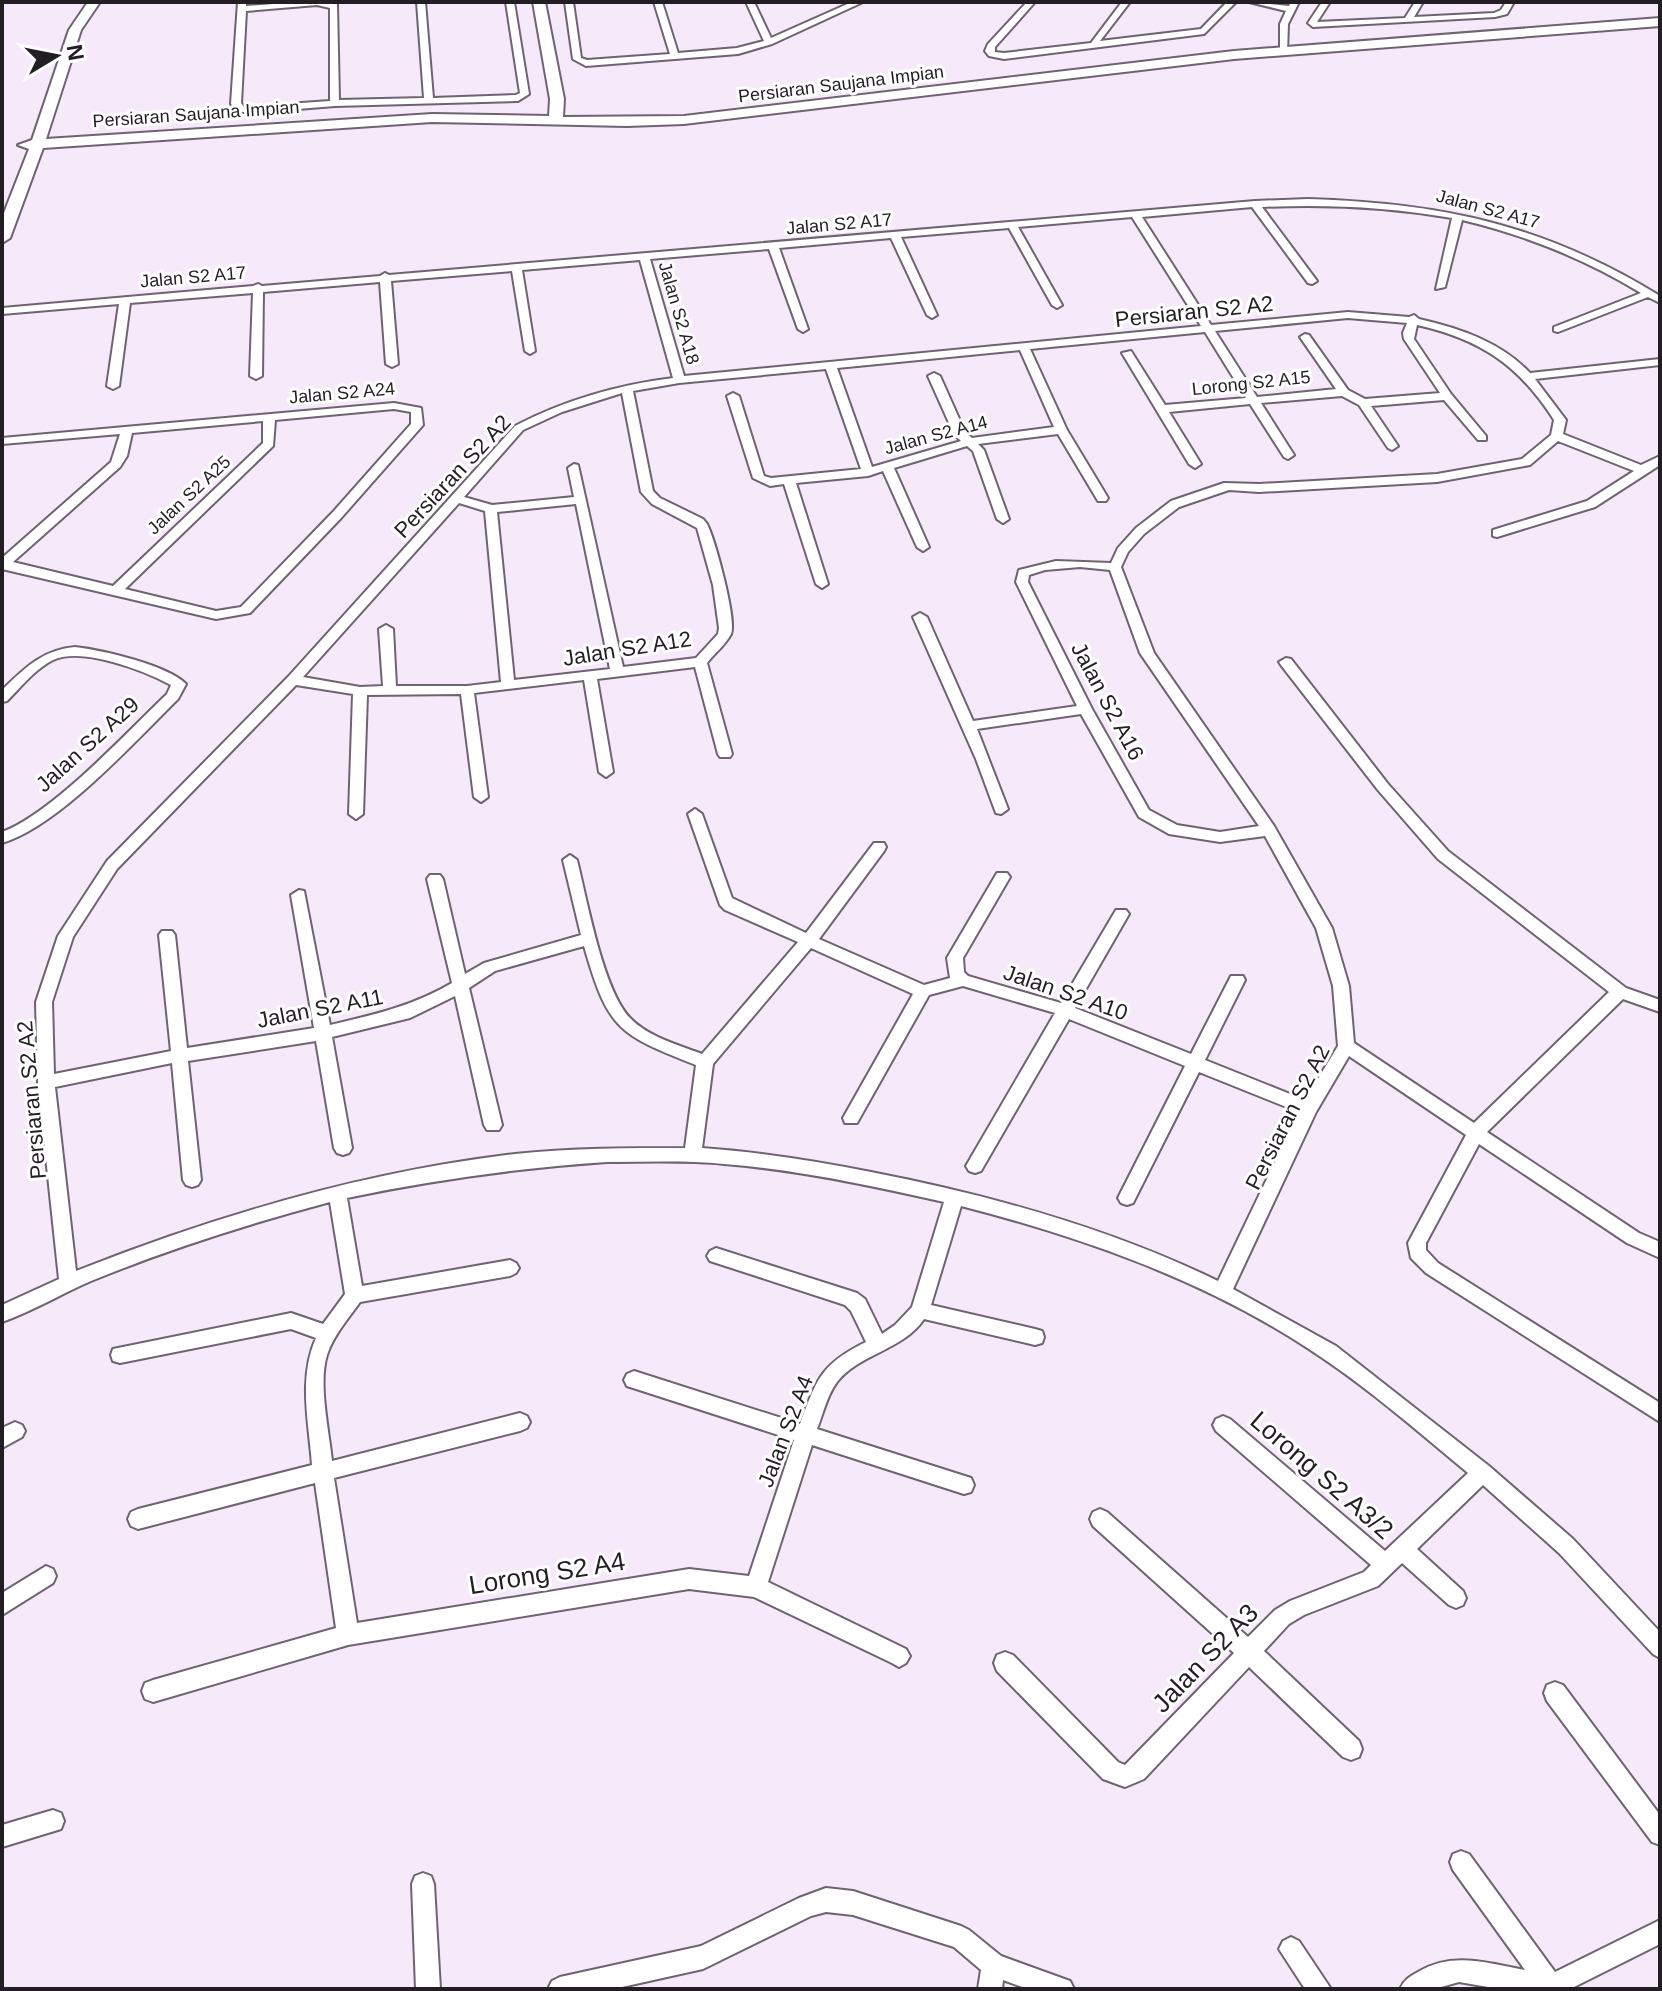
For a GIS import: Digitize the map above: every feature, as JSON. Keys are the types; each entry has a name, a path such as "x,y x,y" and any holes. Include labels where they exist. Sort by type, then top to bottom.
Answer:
{"street":[{"path":"2,203 33,140 75,30 94,2"},
{"path":"421,2 429,99"},
{"path":"335,103 334,6 317,3 242,6 236,104 241,109 249,110 335,103 518,98 525,94 510,2"},
{"path":"539,2 557,116"},
{"path":"569,2 577,59 586,63 718,55 769,42 845,5 859,2"},
{"path":"658,2 675,57"},
{"path":"750,2 769,42"},
{"path":"1031,2 989,51 997,56 1204,31 1232,2"},
{"path":"1094,44 1126,2"},
{"path":"1253,2 1292,5"},
{"path":"1260,2 1292,5"},
{"path":"1326,2 1312,23 1325,26 1495,15 1504,12 1510,2"},
{"path":"1408,20 1419,2"},
{"path":"1282,45 1292,5"},
{"name":"Persiaran Saujana Impian","path":"33,140 432,118 557,116 627,122 740,116 1282,45 1660,14"},
{"path":"2,238 33,140 64,20"},
{"name":"Persiaran Saujana Impian","path":"1282,45 1660,22"},
{"name":"Jalan S2 A17","path":"2,311 1255,204 1350,200 1458,215 1548,241 1591,259 1655,296"},
{"path":"1255,204 1312,281"},
{"path":"1135,214 1252,403 1288,455"},
{"path":"1440,287 1458,215"},
{"path":"1012,225 1057,305"},
{"path":"895,236 932,315"},
{"path":"773,246 803,329"},
{"name":"Jalan S2 A18","path":"644,256 679,380"},
{"path":"516,266 530,351"},
{"path":"385,276 392,364"},
{"path":"256,376 258,287"},
{"path":"1558,329 1655,296"},
{"path":"113,386 125,299"},
{"name":"Persiaran S2 A2","path":"68,1282 46,1082 44,1002 66,936 112,865 293,680 519,428 553,409 627,388 679,380 1348,315 1414,318 1486,343 1544,391 1560,420 1557,436"},
{"path":"1414,318 1409,339 1447,396 1482,438"},
{"path":"1305,337 1344,392 1363,403 1392,446"},
{"path":"1024,348 1061,430 1102,498"},
{"path":"1127,353 1195,464"},
{"path":"1529,376 1660,362"},
{"name":"Jalan S2 A14","path":"831,366 868,472"},
{"path":"934,376 960,434 978,450 1003,519"},
{"name":"Jalan S2 A12","path":"293,680 360,691 467,690 700,662 724,635 726,628 719,585 703,527 699,522 656,501 647,492 627,388"},
{"name":"Lorong S2 A15","path":"1161,409 1252,403 1344,392"},
{"path":"733,396 759,478 770,482 789,481 822,584"},
{"path":"1363,403 1447,396"},
{"name":"Jalan S2 A24","path":"2,441 394,406 409,406 417,410 417,425 337,515 245,610 216,615 115,591"},
{"name":"Jalan S2 A25","path":"115,591 269,444 269,417"},
{"path":"3,564 116,464 127,430"},
{"name":"Jalan S2 A14","path":"789,481 868,472 969,442 1061,430"},
{"path":"1115,567 1122,551 1140,531 1175,504 1228,486 1259,488 1437,478 1526,462 1557,436 1640,469"},
{"path":"1497,533 1605,497 1640,469 1660,460"},
{"path":"887,466 923,547"},
{"path":"574,468 617,672"},
{"path":"456,498 491,509 581,500"},
{"path":"491,509 508,685"},
{"name":"Jalan S2 A16","path":"1115,567 1086,563 1034,568 1023,573 1022,582 1085,709 1144,813 1174,830 1220,837 1269,830"},
{"path":"3,564 115,591"},
{"name":"Persiaran S2 A2","path":"1115,567 1147,653 1269,830 1324,928 1341,986 1346,1046 1309,1109 1223,1291"},
{"path":"920,617 1001,809"},
{"path":"386,629 390,692"},
{"name":"Jalan S2 A29","path":"2,698 46,658 64,651 80,650 167,677 179,684 173,696 73,788 27,827 5,838"},
{"path":"700,662 725,754"},
{"path":"1286,662 1383,787 1443,855 1620,992 1660,1006"},
{"path":"590,676 606,772"},
{"path":"467,690 481,797"},
{"path":"356,814 360,691"},
{"path":"968,726 1085,709"},
{"path":"695,814 725,901 923,991 963,980"},
{"path":"693,1155 705,1062 809,939 879,847"},
{"path":"570,860 590,938 611,1000 624,1024 705,1062"},
{"path":"963,980 956,974 955,958 1002,877"},
{"path":"435,879 493,1125"},
{"path":"299,895 343,1148"},
{"path":"975,1166 1121,914"},
{"path":"167,935 192,1180"},
{"name":"Jalan S2 A11","path":"46,1082 177,1056 324,1033 404,1014 433,1002 490,967 590,938"},
{"name":"Jalan S2 A10","path":"963,980 1064,1010 1309,1109"},
{"path":"1127,1198 1237,980"},
{"path":"851,1118 923,991"},
{"path":"1620,992 1477,1131 1417,1243 1417,1253 1432,1268 1660,1413"},
{"path":"1346,1046 1633,1238 1660,1250"},
{"path":"2,1314 68,1282 126,1259 273,1210 337,1193 476,1167 557,1158 693,1155 787,1163 955,1196 1099,1237 1223,1291 1303,1334 1343,1361 1482,1472 1564,1544 1660,1647"},
{"path":"337,1193 354,1295 327,1334 317,1356 314,1374 323,1473 348,1635"},
{"name":"Jalan S2 A4","path":"756,1587 806,1432 825,1385 833,1373 913,1324 955,1196"},
{"path":"716,1256 851,1299 858,1305 878,1346"},
{"path":"354,1295 510,1268"},
{"path":"920,1310 1035,1337"},
{"path":"120,1355 291,1321 327,1334"},
{"path":"634,1380 806,1432 964,1485"},
{"path":"138,1519 520,1422"},
{"name":"Lorong S2 A3/2","path":"1223,1425 1387,1566"},
{"name":"Jalan S2 A3","path":"1005,1663 1111,1771 1125,1776 1136,1771 1282,1617 1371,1579 1482,1472"},
{"path":"1100,1519 1249,1652 1351,1749"},
{"path":"1403,1550 1456,1598"},
{"path":"2,1605 46,1576"},
{"name":"Lorong S2 A4","path":"153,1691 348,1635 689,1579 756,1587 899,1656"},
{"path":"1555,1693 1660,1834"},
{"path":"2,1836 53,1821"},
{"path":"1461,1862 1552,1988"},
{"path":"423,1884 428,1989"},
{"path":"560,1989 703,1957 807,1906 826,1900 853,1903 961,1938 994,1965 1062,1989"},
{"path":"1412,1989 1435,1975 1459,1970 1552,1988 1660,1932"},
{"path":"1291,1949 1319,1989"},
{"path":"990,1989 994,1965"}]}
